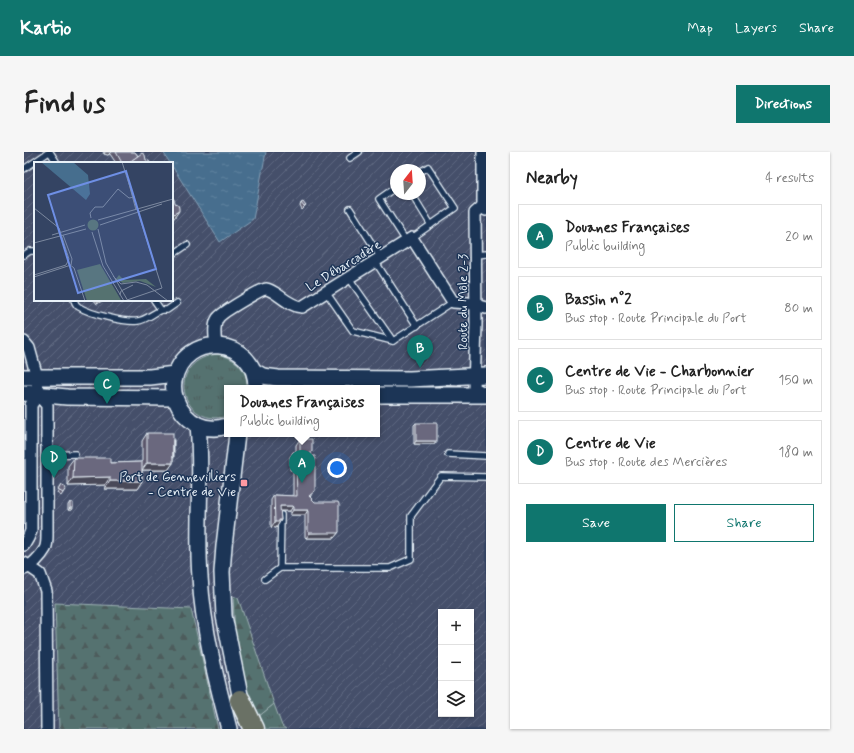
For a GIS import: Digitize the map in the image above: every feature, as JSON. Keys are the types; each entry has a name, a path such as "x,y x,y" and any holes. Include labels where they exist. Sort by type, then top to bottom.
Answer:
{"highway":[{"path":"240,700 254,729"}],"main road":[{"path":"224,427 209,428 198,425 180,410 175,398 173,386 175,374 183,360 199,348 210,345 233,349 242,355 249,363 254,371 256,385"},
{"path":"254,371 263,376 278,378 410,378 480,375"},
{"path":"31,377 150,377 175,374"},
{"path":"31,394 175,398"},
{"path":"380,395 486,394"},
{"path":"198,425 200,473 198,521 200,577 205,626 229,729"},
{"path":"237,437 222,572 224,616 247,729"}],"street":[{"name":"Route du Môle 2-3","path":"483,152 485,207 475,213 481,254 481,306 476,356 480,375 474,388 486,394"},
{"name":"Le Débarcadère","path":"216,346 216,324 219,316 262,290 269,290 296,306 302,307 409,240"},
{"path":"409,240 453,302 481,306"},
{"path":"24,342 29,348 31,377 31,531 24,544"},
{"path":"31,394 47,405 46,544 42,553 26,566 40,574 46,591 47,729"}],"lane":[{"path":"34,162 49,152 56,162"},
{"path":"350,158 359,152"},
{"path":"24,169 34,162"},
{"path":"390,191 379,199 409,240 455,208 428,167 426,168"},
{"path":"416,200 431,225"},
{"path":"350,209 417,326"},
{"path":"173,254 188,245"},
{"path":"24,255 30,251 34,251"},
{"path":"349,278 393,342"},
{"path":"326,292 353,331 393,342 453,302"},
{"path":"75,301 78,307 99,315 138,321 161,310 167,310 177,303"},
{"path":"155,301 161,310"},
{"path":"46,455 75,454"},
{"path":"448,454 486,456"},
{"path":"265,579 280,568 390,568 411,559 411,516 441,476 486,477"},
{"path":"280,568 281,515"}],"shaded area":[{"path":"24,152 163,152 169,162 34,162 34,301 173,301 173,168 221,242 253,219 266,152 486,152 486,729 24,729"}],"green space":[{"path":"218,354 230,358 243,370 247,385 224,385 224,416 211,418 198,413 189,404 185,392 185,380 190,368 201,359"},
{"path":"233,596 238,598 274,704 253,721 235,638"},
{"path":"55,603 191,609 218,729 59,729"},
{"path":"274,704 282,726 286,729 260,729 253,721"}],"water":[{"path":"163,152 266,152 253,219 220,242 173,168 173,162 169,162"}],"building":[{"path":"116,152 135,152 138,156 129,162 121,162"},
{"path":"142,153 145,155 146,160 150,162 129,162"},
{"path":"173,198 175,204 178,205 179,211 173,214"},
{"path":"303,202 306,206 304,207 301,203"},
{"path":"416,423 437,423 437,441 416,441"},
{"path":"147,433 173,433 173,463 147,463"},
{"path":"300,439 312,439 311,456 315,456 315,491 309,496 315,502 338,502 338,533 308,532 308,510 293,510 293,506 280,506 281,520 279,520 279,522 275,522 274,495 297,496 296,465 293,465 293,452 300,452"},
{"path":"174,440 174,458 173,458"},
{"path":"74,458 110,458 110,463 142,462 142,481 110,481 110,477 73,478"},
{"path":"61,485 66,488 63,493 58,490"},
{"path":"70,502 73,503 73,508 70,508"}],"place":[{"name":"Bassin n°2","path":"420,368"},
{"name":"Centre de Vie - Charbonnier","path":"107,404"},
{"name":"Centre de Vie","path":"54,478"},
{"name":"Port de Gennevilliers - Centre de Vie","path":"244,483"},
{"name":"Douanes Françaises","path":"302,483"}]}
